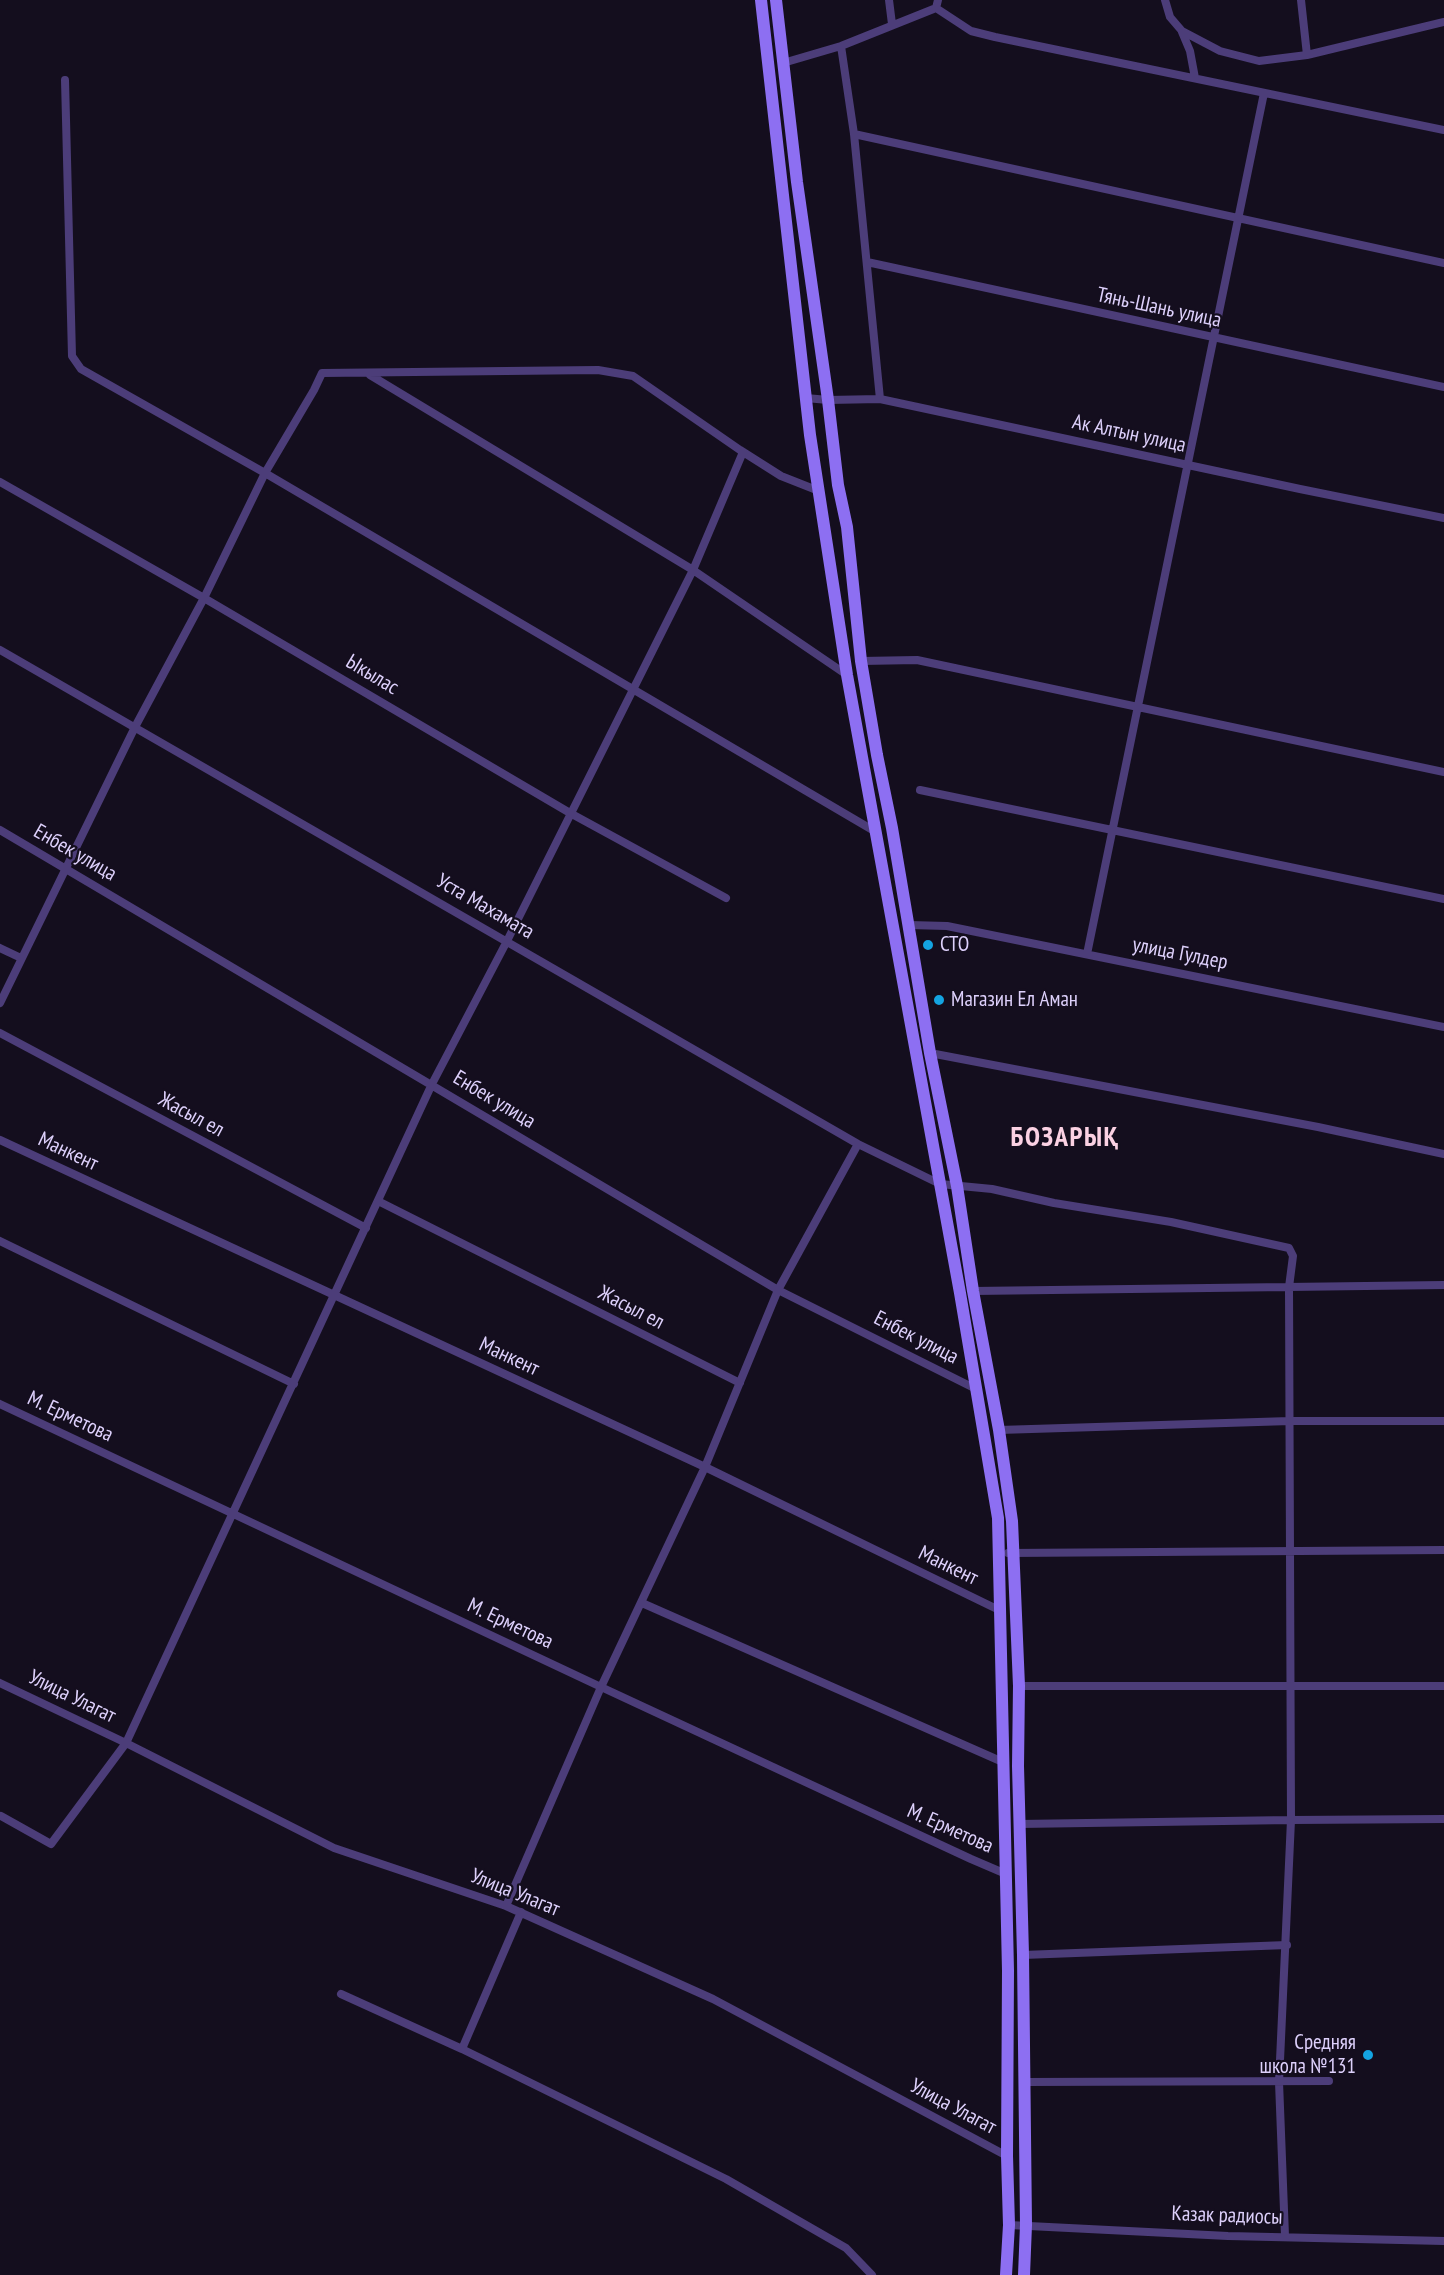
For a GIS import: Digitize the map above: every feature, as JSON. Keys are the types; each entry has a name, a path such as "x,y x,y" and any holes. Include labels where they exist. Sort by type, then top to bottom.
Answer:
{"main road":[{"path":"761,0 806,398 847,675 998,1518 1005,1763 1009,2072 1007,2156 1009,2225 1006,2275"},
{"path":"776,0 838,485 847,527 861,661 930,1053 957,1186 973,1291 999,1430 1015,1553 1025,2082 1024,2275"},
{"path":"1006,1904 1021,1904"}],"street":[{"path":"889,0 891,24"},
{"path":"1165,0 1170,17 1182,31 1190,51 1195,78"},
{"path":"1301,0 1306,55"},
{"path":"783,63 841,46 937,4 971,31 1444,130"},
{"path":"1182,31 1221,51 1259,61 1306,55 1444,22"},
{"path":"841,46 854,134 880,399"},
{"path":"65,80 72,356 81,369 265,473 876,832"},
{"path":"1087,954 1264,93"},
{"path":"854,134 1444,262"},
{"name":"Тянь-Шань улица","path":"867,262 1444,387"},
{"path":"0,1003 135,727 204,598 265,473 322,373 598,370 633,376 781,476 819,491"},
{"path":"368,374 693,570 847,675"},
{"name":"Ак Алтын улица","path":"806,398 880,399 1444,518"},
{"path":"1,1816 51,1844 126,1743 432,1084 507,941 693,570 743,452"},
{"name":"Ыкылас","path":"0,482 204,598 570,813 726,898"},
{"name":"Уста Махамата","path":"0,650 858,1144 940,1184 992,1189 1054,1203 1171,1222 1287,1246 1291,1250 1293,1256 1289,1287 1291,1820 1279,2082 1286,2236"},
{"path":"861,661 917,660 1444,771"},
{"path":"920,790 1444,899"},
{"name":"Енбек улица","path":"0,830 778,1290 976,1389"},
{"name":"улица Гулдер","path":"909,925 948,926 1444,1027"},
{"path":"0,948 21,958"},
{"name":"Жасыл ел","path":"0,1033 366,1228"},
{"path":"930,1053 1318,1127 1444,1154"},
{"name":"Манкент","path":"0,1140 705,1467 1000,1611"},
{"path":"506,1906 601,1688 705,1467 778,1290 858,1144"},
{"name":"Жасыл ел","path":"378,1201 740,1383"},
{"path":"0,1241 294,1384"},
{"path":"973,1291 1444,1285"},
{"name":"М. Ерметова","path":"0,1404 601,1688 1006,1874"},
{"path":"999,1430 1290,1421 1444,1421"},
{"path":"999,1553 1444,1550"},
{"path":"642,1603 1005,1763"},
{"name":"Улица Улагат","path":"0,1683 126,1743 334,1848 506,1906 712,1999 1007,2156"},
{"path":"1019,1686 1290,1684 1444,1686"},
{"path":"1019,1824 1444,1819"},
{"path":"462,2049 521,1912"},
{"path":"1023,1955 1287,1945"},
{"path":"341,1994 462,2049 726,2179 846,2248 873,2275"},
{"path":"1025,2082 1329,2081"},
{"name":"Казак радиосы","path":"1009,2225 1206,2235 1444,2241"}],"place":[{"name":"СТО","path":"928,945"},
{"name":"Магазин Ел Аман","path":"939,1000"},
{"name":"Средняя школа №131","path":"1368,2055"}],"district":[{"name":"БОЗАРЫҚ","path":"1065,1138"}]}
